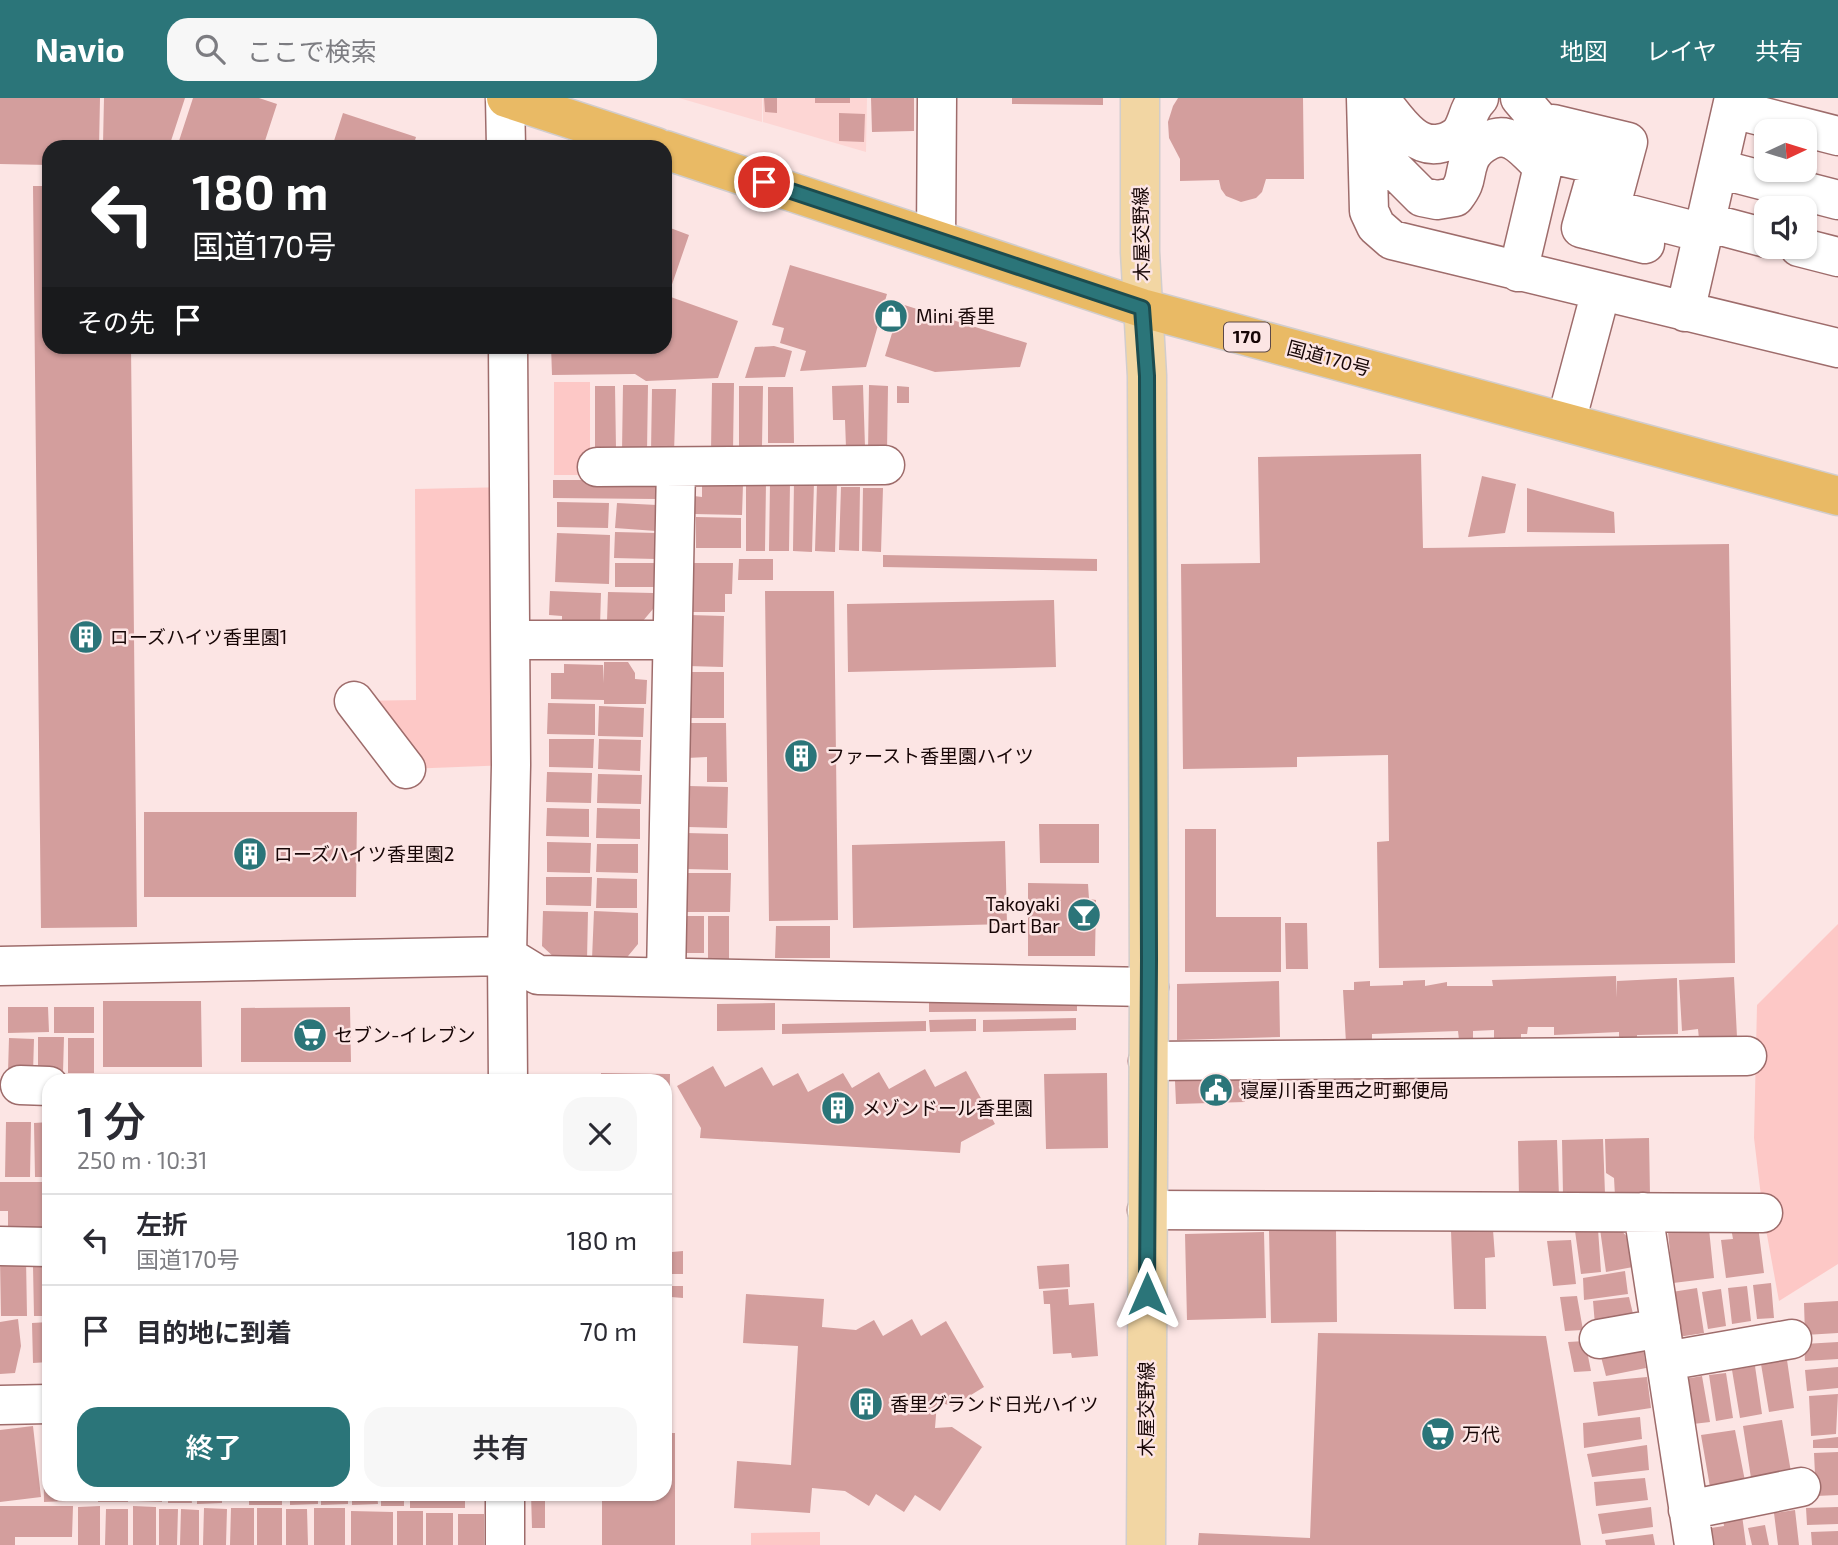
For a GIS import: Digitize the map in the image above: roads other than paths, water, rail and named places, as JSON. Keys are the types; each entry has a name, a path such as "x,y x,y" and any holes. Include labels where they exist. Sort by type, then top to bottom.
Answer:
{"highway":[{"path":"506,98 635,140"},
{"name":"国道170号","path":"672,152 1142,308 1838,496"}],"main road":[{"name":"木屋交野線","path":"1140,98 1142,308 1147,376 1149,987 1146,1545"}],"street":[{"path":"506,98 506,140"},
{"path":"936,239 937,98"},
{"path":"1366,98 1369,211 1376,226 1392,240 1838,348"},
{"path":"1379,98 1414,139 1432,146 1449,142 1461,132 1471,106 1479,98"},
{"path":"1520,98 1550,135"},
{"path":"1685,312 1734,103 1838,136"},
{"path":"1368,144 1422,197 1437,200 1455,197 1465,184 1469,160 1480,145 1497,136 1512,138 1550,135 1628,142 1610,209 1703,237 1754,238"},
{"path":"1518,272 1550,135"},
{"path":"1719,169 1838,200"},
{"path":"1817,252 1838,257"},
{"path":"1566,422 1601,291"},
{"path":"508,354 511,765 507,956 508,1074"},
{"path":"597,467 885,465"},
{"path":"666,977 676,467"},
{"path":"511,640 673,640"},
{"path":"354,701 405,769"},
{"path":"0,966 507,956 538,975 1149,987"},
{"path":"1148,1061 1747,1056"},
{"path":"1147,1210 1763,1213"},
{"path":"1643,1212 1691,1527 1801,1487"},
{"path":"0,1246 42,1247"},
{"path":"1598,1339 1663,1345 1792,1339"},
{"path":"0,1405 42,1404"},
{"path":"505,1501 505,1545"}],"place":[{"name":"Mini 香里","path":"891,316"},
{"name":"ローズハイツ香里園1","path":"86,637"},
{"name":"ファースト香里園ハイツ","path":"801,756"},
{"name":"ローズハイツ香里園2","path":"250,854"},
{"name":"Takoyaki Dart Bar","path":"1084,915"},
{"name":"セブン-イレブン","path":"310,1035"},
{"name":"寝屋川香里西之町郵便局","path":"1216,1090"},
{"name":"メゾンドール香里園","path":"838,1108"},
{"name":"香里グランド日光ハイツ","path":"866,1404"},
{"name":"万代","path":"1438,1434"}]}
